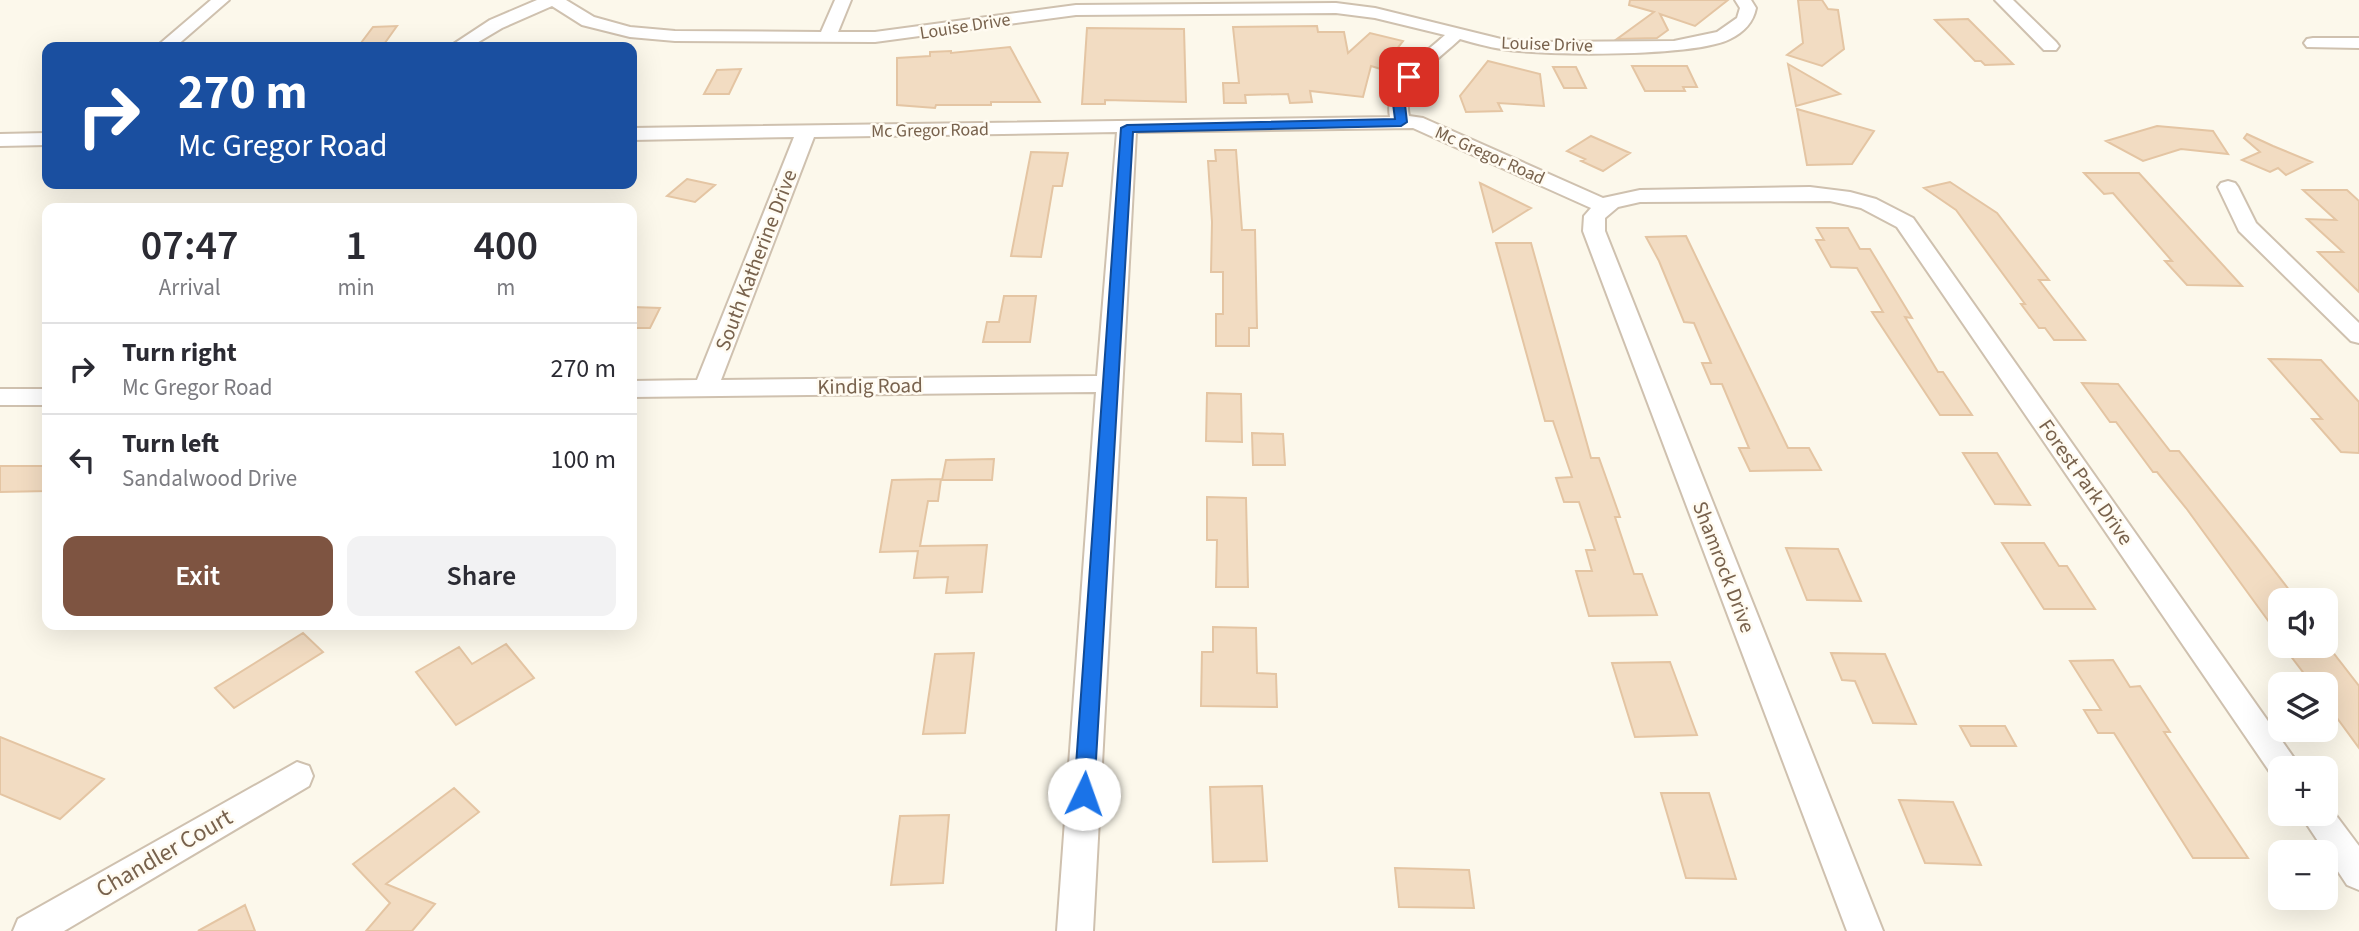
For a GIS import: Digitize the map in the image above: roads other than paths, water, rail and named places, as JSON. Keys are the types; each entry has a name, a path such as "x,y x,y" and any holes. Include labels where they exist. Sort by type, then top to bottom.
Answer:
{"street":[{"path":"171,42 221,0"},
{"path":"466,42 496,24 553,0"},
{"name":"Louise Drive","path":"553,0 587,21 630,32 675,36 905,35 1076,10 1336,8 1375,13 1501,44 1539,47 1674,46 1713,40"},
{"path":"827,37 843,0"},
{"path":"1713,40 1745,20 1748,8 1743,0"},
{"path":"2003,0 2050,46"},
{"path":"1401,122 1397,104 1404,83 1455,34"},
{"path":"2314,43 2359,43"},
{"name":"Mc Gregor Road","path":"637,134 1416,122 1605,207"},
{"path":"1075,931 1127,128"},
{"name":"South Katherine Drive","path":"706,388 806,132"},
{"path":"0,140 42,139"},
{"path":"2228,187 2247,226 2359,336"},
{"name":"Forest Park Drive","path":"1605,207 1622,198 1640,196 1824,193 1854,198 1877,206 1898,218 1912,231 2277,756"},
{"name":"Shamrock Drive","path":"1605,207 1594,219 1594,231 1866,931"},
{"name":"Kindig Road","path":"637,389 1109,384"},
{"path":"0,397 42,397"},
{"name":"Chandler Court","path":"31,931 297,776"},
{"path":"2325,826 2359,874"}]}
